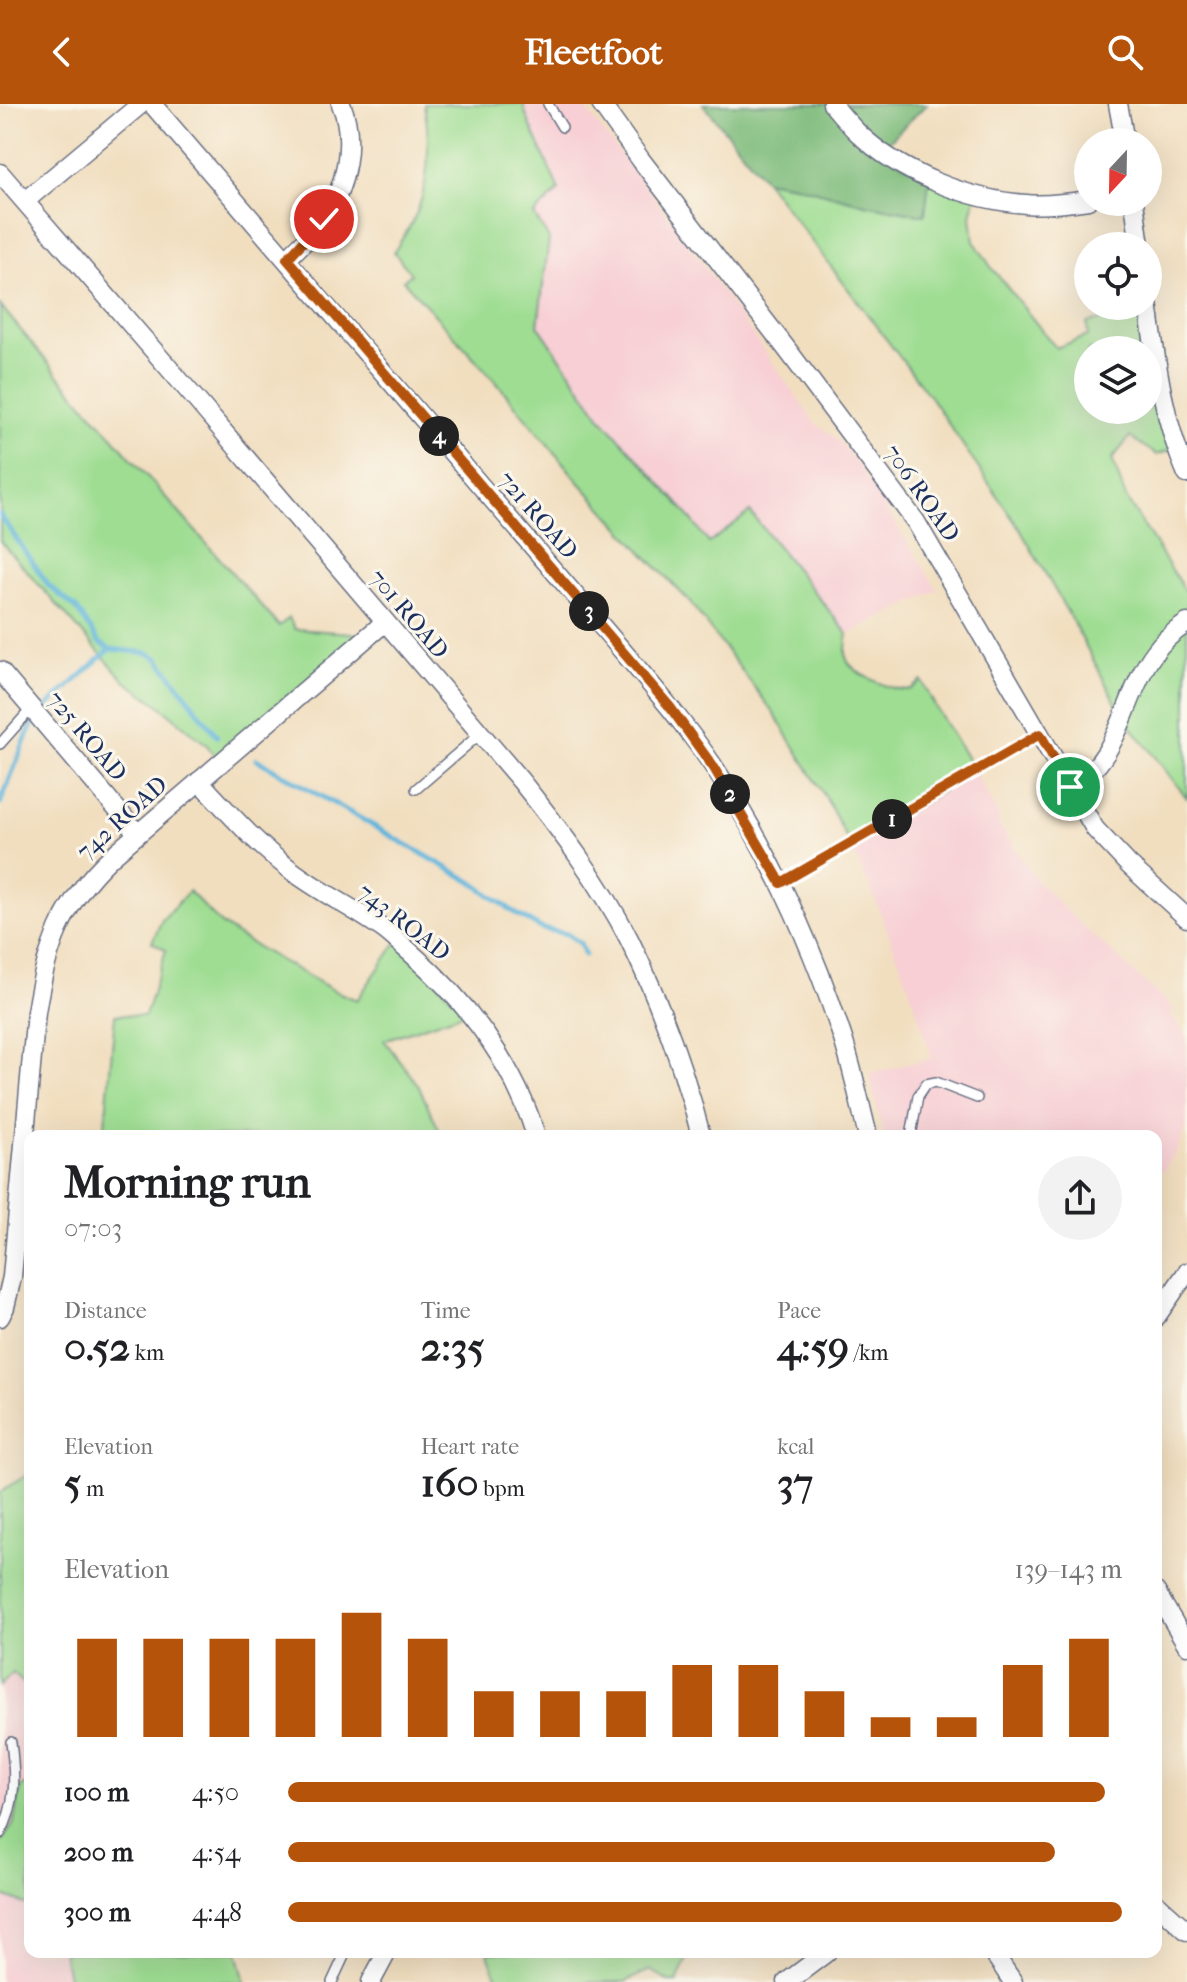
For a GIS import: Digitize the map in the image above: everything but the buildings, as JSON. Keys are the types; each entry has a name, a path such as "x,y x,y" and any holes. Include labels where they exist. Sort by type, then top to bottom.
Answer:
{"street":[{"path":"25,201 141,104"},
{"name":"721 ROAD","path":"152,104 670,707 714,768 781,883 802,928 841,1030 866,1130"},
{"path":"287,259 324,219 341,185 347,147 347,128 341,104"},
{"name":"706 ROAD","path":"601,104 916,522 1095,829 1112,849 1187,918"},
{"path":"832,104 857,132 914,174 967,193 1011,202 1074,202"},
{"path":"1118,104 1122,128"},
{"name":"701 ROAD","path":"0,173 480,734 577,855 628,938 669,1030 699,1130"},
{"path":"1150,320 1160,387 1187,474"},
{"name":"742 ROAD","path":"29,1130 36,1012 47,954 63,917 91,875 385,622"},
{"path":"1070,787 1094,769 1110,746 1154,652 1173,632 1187,623"},
{"name":"725 ROAD","path":"0,671 137,833"},
{"name":"743 ROAD","path":"199,781 262,847 292,871 386,931 437,976 487,1036 519,1092 534,1130"},
{"name":"742 ROAD","path":"0,1317 23,1226"},
{"path":"1162,1308 1187,1272"},
{"path":"1162,1602 1187,1645"},
{"path":"1162,1908 1187,1931"},
{"path":"371,1982 384,1958"},
{"path":"787,1982 819,1958"},
{"path":"997,1958 1013,1982"}],"lane":[{"path":"548,104 562,127"},
{"path":"0,744 32,708"},
{"path":"416,789 480,734"},
{"path":"781,883 1040,734"},
{"path":"912,1130 918,1096 926,1084 936,1082 977,1098"},
{"path":"0,1834 9,1815 14,1789 11,1742"},
{"path":"332,1982 343,1958"}],"shaded area":[{"path":"523,104 582,104 685,239 815,423 838,440 860,468 938,590 848,634 750,513 709,543 684,510 602,419 538,325 549,239 534,215"},
{"path":"975,772 1000,819 997,822 1037,881 1174,1009 1170,1014 1187,1037 1187,1125 1176,1152 1162,1172 1162,1130 883,1130 869,1074 932,1058 908,984 850,845"},
{"path":"12,1673 24,1684 24,1785 21,1786 13,1825 0,1843 0,1686"},
{"path":"0,1895 24,1904 24,1958 64,1958 69,1982 0,1982"}],"green space":[{"path":"424,104 523,104 559,190 534,215 549,239 538,325 602,419 684,510 709,543 750,512 848,634 846,654 851,665 866,677 896,689 911,689 922,681 975,772 850,845 826,798 773,712 689,601 579,482 496,382 403,280 411,274 394,252 415,217 427,173"},
{"path":"703,104 927,104 880,150 929,180 925,215 765,180"},
{"path":"765,180 924,215 929,180 976,194 971,216 974,241 991,267 1056,348 1074,341 1074,424 1162,424 1162,381 1176,448 1157,455 1130,437 1112,459 1126,498 1187,594 1187,798 1123,716 1021,531 931,398"},
{"path":"0,305 279,626 289,618 295,629 352,633 364,640 220,765 207,745 125,681 0,541"},
{"path":"1149,320 1152,336 1088,336 1087,323"},
{"path":"189,891 221,924 240,937 335,991 357,1000 397,942 467,1012 384,1040 418,1085 439,1130 105,1130 115,1015 145,1016 166,950 152,942 162,920"},
{"path":"24,1477 24,1684 13,1673 0,1686 0,1492"},
{"path":"24,1785 24,1904 0,1895 0,1843 13,1825 21,1786"},
{"path":"64,1958 239,1958 245,1982 69,1982"},
{"path":"490,1958 687,1958 677,1982 669,1982 650,1970 625,1982 495,1982 497,1977"}],"waterway":[{"path":"0,515 49,586 77,609 99,642 110,649 148,653 158,658 217,736"},
{"path":"41,712 110,649"},
{"path":"0,804 35,720"},
{"path":"256,759 472,882 518,915 543,929 567,934 580,943 585,955"}],"route":[{"path":"324,219 287,259 670,707 714,768 781,883 1040,734 1070,787"}]}
